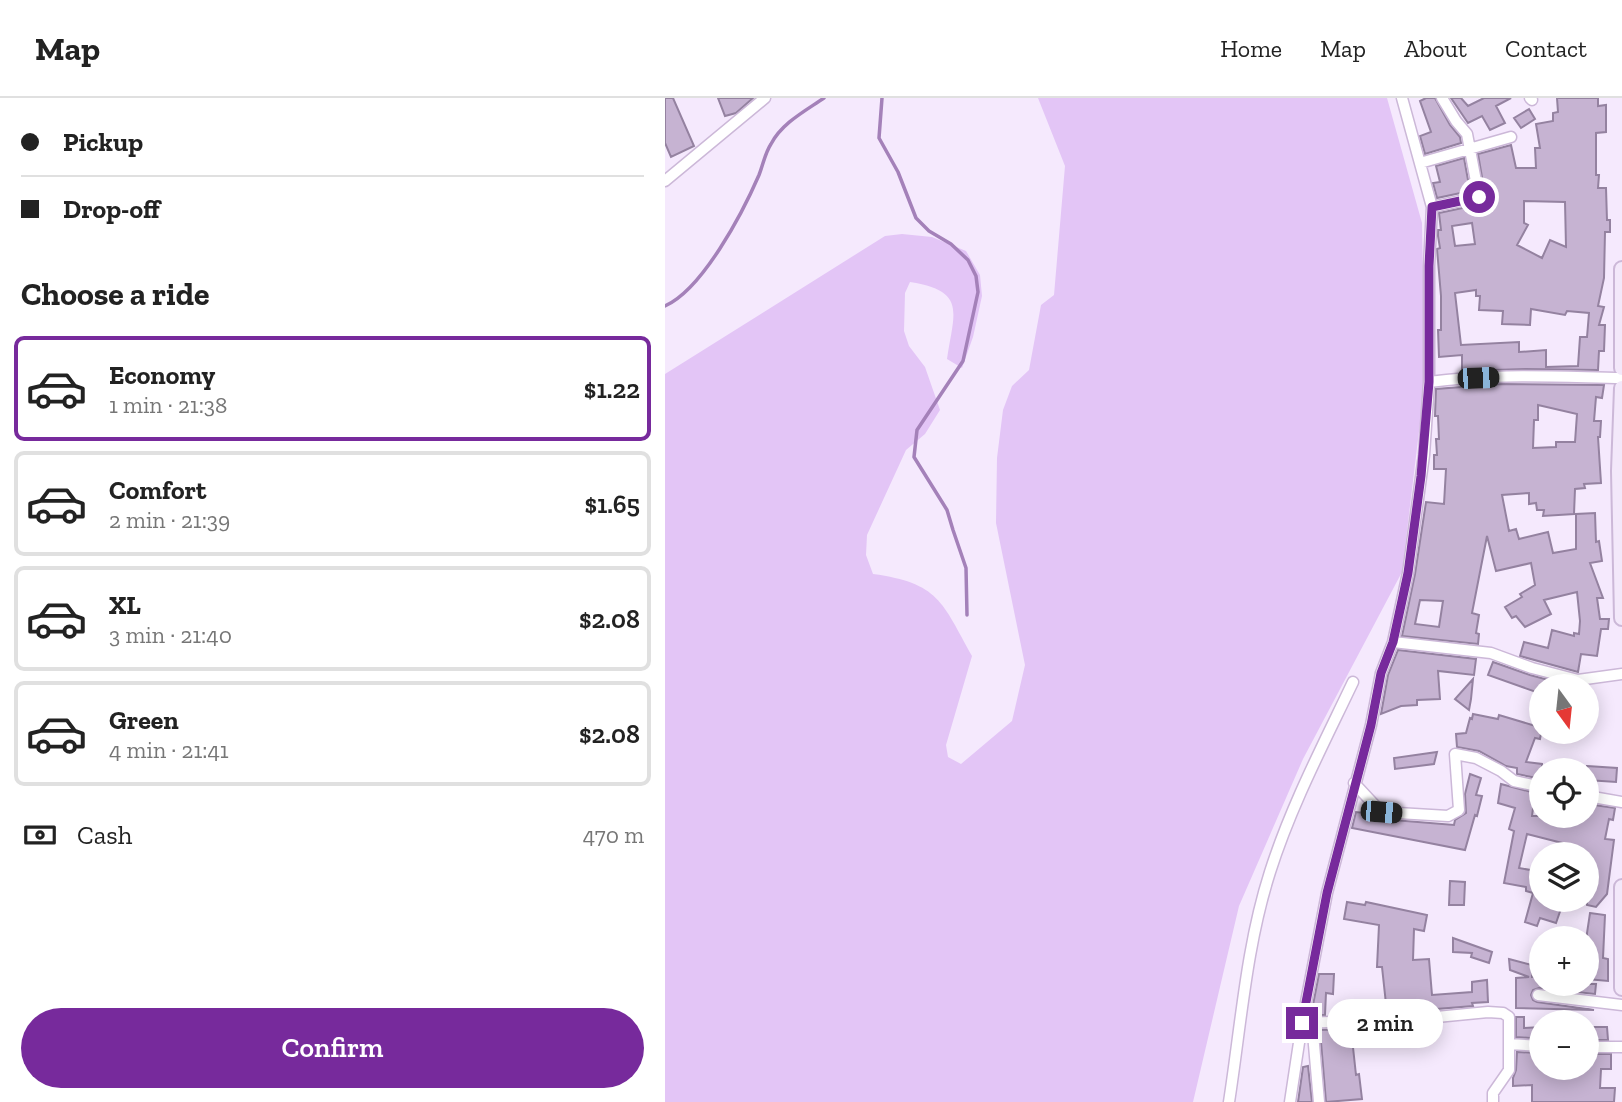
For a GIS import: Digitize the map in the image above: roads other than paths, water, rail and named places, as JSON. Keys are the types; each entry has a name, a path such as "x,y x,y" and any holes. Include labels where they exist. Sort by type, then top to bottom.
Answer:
{"street":[{"path":"665,181 765,98"},
{"path":"1290,1102 1307,1022 1327,893 1371,725 1381,673 1393,642 1416,519 1429,382 1432,207 1404,98"},
{"path":"1432,207 1479,197 1467,134 1442,98"},
{"path":"1420,163 1511,138"},
{"path":"1622,269 1622,368"},
{"path":"1429,382 1533,377 1622,378"},
{"path":"1622,388 1619,471 1622,618"},
{"path":"1393,642 1491,653 1532,668 1578,680 1622,674"},
{"path":"1229,1102 1251,946 1269,874 1289,815 1353,682"},
{"path":"1354,783 1381,812 1435,816 1448,816 1458,810 1455,754 1476,758 1514,781 1529,784"},
{"path":"1599,798 1622,802"},
{"path":"1622,887 1622,988"},
{"path":"1547,996 1622,1004"},
{"path":"1307,1022 1503,1013 1509,1017 1509,1070 1493,1093 1493,1102"},
{"path":"1307,1022 1319,1102"},
{"path":"1509,1044 1529,1045"},
{"path":"1599,1047 1622,1046"}],"waterway":[{"path":"665,306 693,284 720,248 752,191 767,151 781,130 824,98"},
{"path":"882,98 879,138 898,172 916,218 968,260 976,276 978,292 963,361 917,430 914,457 947,510 966,568 967,615"}]}
